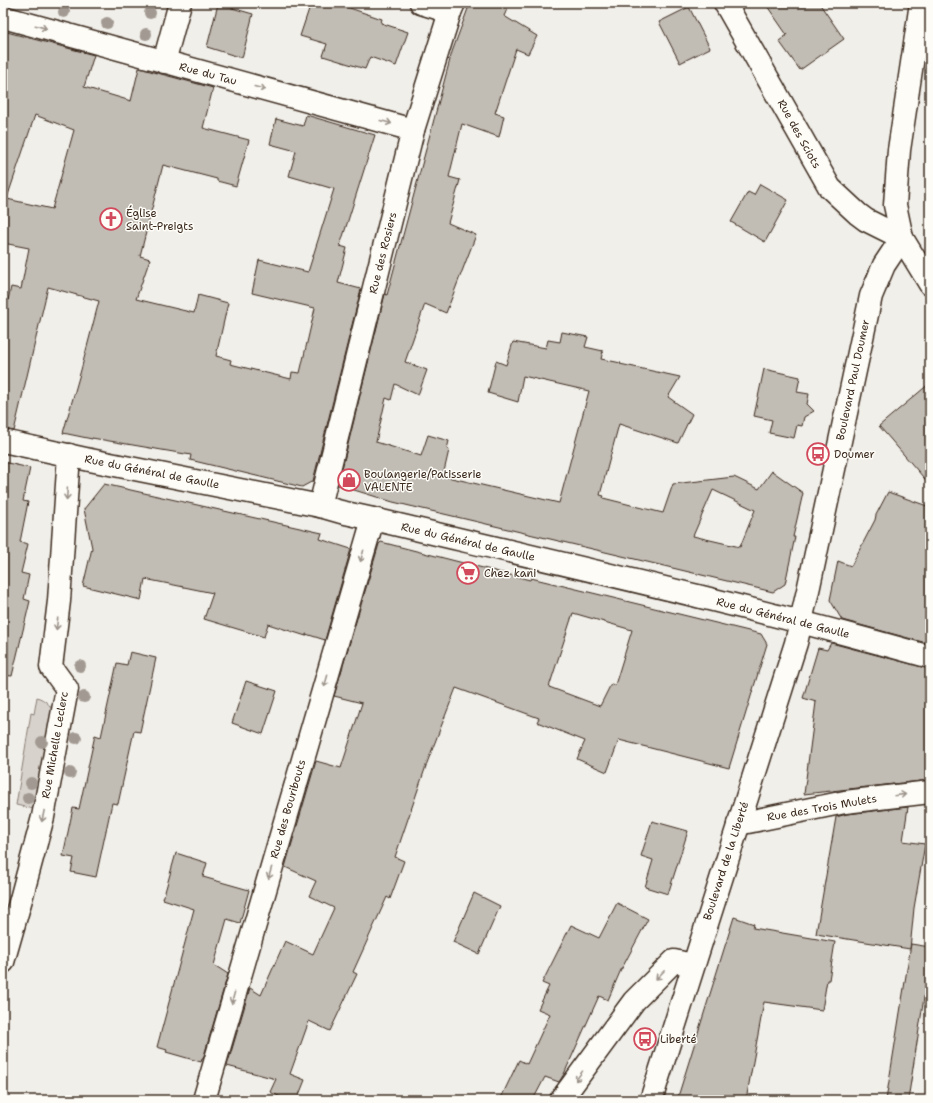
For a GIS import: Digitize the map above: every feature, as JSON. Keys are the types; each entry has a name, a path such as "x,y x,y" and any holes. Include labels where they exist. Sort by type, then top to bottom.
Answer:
{"street":[{"path":"164,62 180,3"},
{"path":"422,3 452,7"},
{"name":"Rue des Sciots","path":"725,3 830,188 866,220 902,238"},
{"path":"921,3 899,150 895,205 902,238 930,284"},
{"name":"Rue des Rosiers","path":"320,506 413,130 452,7"},
{"name":"Rue du Tau","path":"3,17 413,130"},
{"name":"Boulevard Paul Doumer","path":"800,622 871,296 884,265 902,238"},
{"name":"Rue du Général de Gaulle","path":"3,441 320,506 756,610 930,657"},
{"name":"Rue Michelle Leclerc","path":"3,962 43,817 67,689 51,667 60,601 69,455"},
{"name":"Rue des Bouribouts","path":"204,1100 373,519"},
{"name":"Boulevard de la Liberté","path":"651,1100 796,643 800,622"},
{"name":"Rue des Trois Mulets","path":"738,824 845,802 930,792"},
{"path":"561,1100 634,1001 674,961 694,965"}],"shaded area":[{"path":"37,697 47,703 53,712 34,809 16,805 31,713 34,714"}],"building":[{"path":"311,3 335,3 382,19 381,23 408,32 396,66 370,57 365,69 323,56 327,44 300,36"},
{"path":"470,3 510,3 504,16 537,36 528,54 516,49 495,113 504,116 499,137 462,124 449,177 460,180 448,223 476,235 446,313 425,304 405,362 427,370 418,395 395,384 391,400 386,398 376,442 421,456 428,435 449,441 447,449 449,450 443,476 559,503 589,391 523,376 518,402 488,393 496,361 506,365 513,342 546,348 548,340 560,342 562,332 588,337 585,347 603,351 601,359 680,377 668,397 692,414 678,443 619,424 600,495 604,496 603,498 663,513 673,484 734,477 759,489 772,471 803,493 793,537 795,537 785,584 773,592 393,502 338,485 385,294 387,295 452,52","holes":["713,490 755,510 740,547 693,536"]},
{"path":"765,3 819,3 844,39 800,70 779,41 787,35"},
{"path":"218,4 253,14 242,58 207,47"},
{"path":"689,7 710,48 680,63 659,22"},
{"path":"3,31 94,55 84,87 131,101 139,68 213,88 203,128 249,140 236,186 217,181 217,179 163,165 140,256 150,259 136,299 194,313 198,295 228,303 216,356 231,360 230,364 291,379 292,372 300,373 315,308 252,293 259,260 308,272 334,189 289,176 296,151 270,144 276,119 303,126 306,115 375,135 340,246 347,248 338,283 361,289 313,481 302,487 190,460 191,455 63,433 99,301 48,287 14,431 3,429 3,322 11,287 21,289 29,248 3,243 3,210 7,199 52,209 74,130 35,115 7,198 3,197"},
{"path":"760,184 788,200 765,242 731,222 748,192 754,195"},
{"path":"764,369 800,377 797,392 809,394 807,404 814,411 804,417 802,426 797,425 794,438 769,433 772,420 754,416"},
{"path":"930,383 930,485 879,426"},
{"path":"3,462 30,468 23,501 28,502 20,542 28,544 21,573 29,575 24,599 30,601 12,676 3,675"},
{"path":"104,484 322,533 320,539 351,549 325,640 306,634 306,636 268,624 264,637 204,619 213,593 145,579 141,600 83,586 92,548 84,509"},
{"path":"888,492 930,507 930,644 842,620 830,600 838,561 851,566"},
{"path":"381,542 530,580 531,578 761,634 767,644 729,768 619,740 607,772 577,759 585,741 537,722 539,718 456,688 427,763 395,857 404,861 390,899 387,897 353,972 357,974 330,1031 309,1021 290,1074 305,1080 297,1100 287,1100 270,1092 276,1079 227,1066 250,988 261,995 285,941 313,954 334,908 309,896 316,881 285,867 316,761 341,768 362,703 334,696 379,544","holes":["573,613 632,630 615,685 611,684 600,706 549,687"]},
{"path":"831,643 930,669 930,780 804,794 816,702 803,698 818,648 827,650"},
{"path":"130,652 156,658 140,732 134,731 118,804 112,803 96,877 71,872 74,858 63,856 73,808 79,809 95,735 101,737 117,663 127,665"},
{"path":"246,681 277,691 263,734 232,723"},
{"path":"908,807 903,841 925,844 914,908 910,949 816,934 836,817 847,814"},
{"path":"652,821 688,831 668,894 645,887 653,860 641,856"},
{"path":"176,853 207,863 203,877 249,890 240,923 227,919 214,965 228,974 201,1062 166,1052 167,1050 157,1047 194,909 163,899"},
{"path":"474,893 500,906 479,954 453,942"},
{"path":"617,903 648,919 620,972 608,1000 599,996 559,1082 545,1077 533,1100 500,1100 519,1060 527,1064 550,1014 538,1009 549,986 542,983 571,925 599,938"},
{"path":"734,917 754,924 753,928 835,942 829,980 827,980 822,1010 764,1002 746,1100 677,1100"},
{"path":"911,944 930,947 930,959 908,1100 886,1100"}],"place":[{"name":"Église Saint-Preigts","path":"111,219"},
{"name":"Doumer","path":"818,454"},
{"name":"Boulangerie/Patisserie VALENTE","path":"349,480"},
{"name":"Chez kani","path":"468,573"},
{"name":"Liberté","path":"645,1039"}]}
